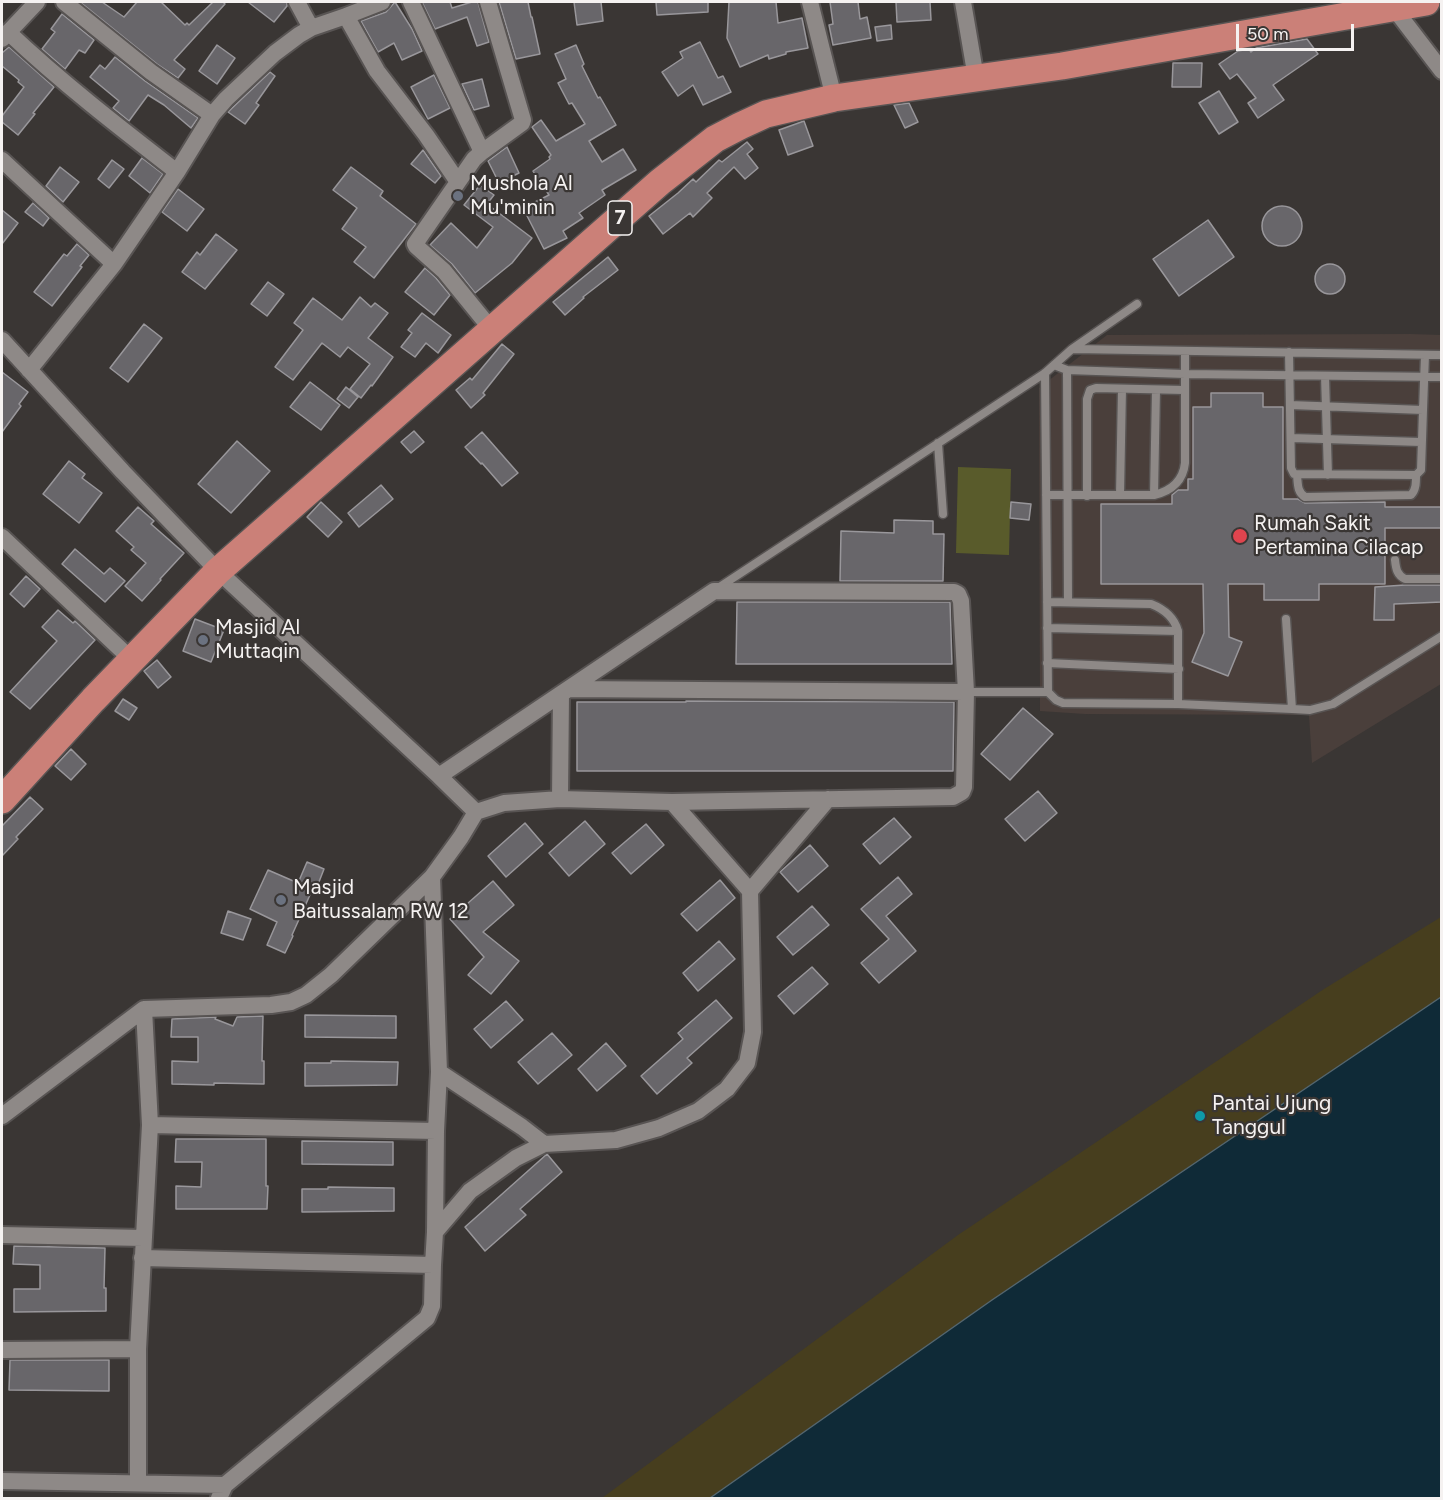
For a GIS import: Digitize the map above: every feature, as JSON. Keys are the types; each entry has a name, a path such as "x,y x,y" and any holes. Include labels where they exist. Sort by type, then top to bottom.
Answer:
{"highway":[{"name":"7","path":"4,792 218,571 660,182 715,139 766,114 834,98 1062,66 1426,2"}],"street":[{"path":"37,2 5,36 177,172"},
{"path":"64,2 151,72 212,115"},
{"path":"297,2 311,28"},
{"path":"28,370 114,264 177,172 212,115 242,83 275,53 311,28 382,2"},
{"path":"411,2 482,152"},
{"path":"488,2 523,120 474,159 415,244 449,276 492,330"},
{"path":"810,2 834,98"},
{"path":"963,2 976,78"},
{"path":"1394,7 1442,71"},
{"path":"346,16 377,71 426,135 458,182"},
{"path":"2,160 114,264"},
{"path":"2,340 218,571 476,812"},
{"path":"2,537 132,660"},
{"path":"2,1116 144,1009 271,1005 291,1002 306,995 331,975 432,877 476,812 504,803 560,799 672,802 953,797 958,795 964,787 966,692 962,601 958,594 943,592 714,591 439,776"},
{"path":"565,692 966,692"},
{"path":"560,799 565,692"},
{"path":"750,891 828,799"},
{"path":"435,1232 470,1191 516,1158 544,1144 616,1140 659,1128 698,1111 727,1089 747,1063 753,1032 750,891 672,802"},
{"path":"2,1480 138,1483 222,1492 427,1318 432,1306 439,1072 432,877"},
{"path":"138,1483 138,1349 150,1125 144,1009"},
{"path":"439,1072 522,1126 544,1144"},
{"path":"150,1125 436,1131"},
{"path":"2,1235 143,1238"},
{"path":"142,1258 433,1265"},
{"path":"2,1350 138,1349"}],"lane":[{"path":"714,591 1045,373 1072,349 1137,304"},
{"path":"1072,349 1442,355"},
{"path":"1046,495 1154,495 1170,488 1182,477 1184,472 1185,351"},
{"path":"1289,352 1292,472 1297,475 1416,475"},
{"path":"1297,475 1298,490 1305,497 1410,495 1414,492 1416,475 1421,470 1425,354"},
{"path":"1054,365 1067,370 1185,374 1442,377"},
{"path":"1067,370 1068,602"},
{"path":"1045,373 1047,663 1048,692 1056,700 1063,703 1178,704 1310,710 1333,704 1442,636"},
{"path":"1325,375 1328,475"},
{"path":"1087,496 1088,394 1090,390 1096,388 1184,390"},
{"path":"1120,495 1122,389"},
{"path":"1154,495 1156,390"},
{"path":"1290,405 1423,410"},
{"path":"1291,438 1421,442"},
{"path":"938,443 943,514"},
{"path":"1395,560 1397,573 1405,579 1442,579"},
{"path":"1047,602 1151,604 1164,610 1174,621 1178,631 1178,704"},
{"path":"1286,620 1292,709"},
{"path":"1047,628 1178,631"},
{"path":"1047,663 1179,669"},
{"path":"966,692 1048,692"}],"shaded area":[{"name":"Rumah Sakit Pertamina Cilacap","path":"1107,335 1441,335 1441,684 1312,763 1309,715 1085,714 1040,711 1039,388"}],"green space":[{"path":"958,467 1011,469 1009,555 956,553"}],"sand":[{"name":"Pantai Ujung Tanggul","path":"1441,917 1441,997 992,1300 710,1498 602,1498 958,1235 1324,989"}],"water":[{"path":"1441,997 1441,1498 710,1498 992,1300"}],"building":[{"path":"80,2 102,2 124,17 137,2 161,2 185,25 187,23 189,25 213,2 225,4 174,60 185,69 178,78 157,64"},
{"path":"248,2 287,2 287,6 274,22"},
{"path":"395,2 412,29 422,51 402,60 394,43 378,52 361,21 386,12"},
{"path":"422,2 450,2 452,8 478,2 489,42 477,46 467,17 435,29"},
{"path":"499,2 528,2 540,54 516,59"},
{"path":"574,2 601,2 603,21 577,25"},
{"path":"656,2 708,2 708,12 657,15"},
{"path":"729,2 776,2 778,23 802,18 808,48 786,52 786,54 769,59 768,55 740,67 727,38"},
{"path":"830,2 858,2 860,19 867,17 871,38 833,45 829,25 833,24"},
{"path":"896,2 930,2 931,20 897,22"},
{"path":"62,14 94,40 85,53 79,50 65,69 42,49 55,32 51,29"},
{"path":"891,25 892,39 877,41 875,27"},
{"path":"1307,39 1318,54 1273,85 1284,100 1258,118 1248,103 1256,98 1237,74 1230,79 1219,64 1238,51 1249,49 1251,52 1256,48"},
{"path":"700,42 718,78 723,76 731,92 703,105 693,85 678,96 662,72 683,58 680,52"},
{"path":"217,45 235,58 217,84 199,71"},
{"path":"576,45 584,64 582,66 598,98 600,97 616,125 589,141 602,162 623,149 636,170 602,190 605,195 579,213 583,218 563,231 567,238 544,249 523,208 549,195 533,171 550,159 551,155 532,127 541,120 556,141 585,124 572,103 569,104 558,83 566,79 555,54"},
{"path":"9,47 54,87 18,135 2,122 2,116 24,87 2,66 2,53"},
{"path":"115,57 198,118 191,128 164,105 148,95 129,121 113,108 119,101 90,77 100,65 105,69"},
{"path":"1173,63 1202,63 1201,87 1172,87"},
{"path":"270,72 275,76 256,103 259,105 245,124 228,112"},
{"path":"434,75 450,108 428,119 411,87"},
{"path":"482,79 489,106 474,110 462,84"},
{"path":"1219,91 1238,122 1219,134 1199,103"},
{"path":"909,103 918,122 905,128 894,105"},
{"path":"804,121 813,146 788,155 779,130"},
{"path":"747,142 753,149 747,154 758,168 745,179 734,167 707,193 712,198 693,217 690,213 663,234 649,216 693,179 696,182 719,160 722,162"},
{"path":"507,147 519,173 499,183 488,161"},
{"path":"423,150 441,176 435,183 411,164"},
{"path":"142,158 163,174 150,193 129,176"},
{"path":"112,160 124,169 109,188 98,179"},
{"path":"60,167 79,182 63,202 46,186"},
{"path":"351,167 383,191 380,196 416,224 374,278 354,262 366,247 342,229 357,208 333,190"},
{"path":"480,185 494,195 487,204 532,238 512,263 475,293 452,264 430,245 451,223 477,248 493,227 464,205"},
{"path":"178,189 204,209 187,231 162,212"},
{"path":"33,203 49,218 43,226 25,212"},
{"path":"1282,206 1296,212 1302,226 1296,240 1282,246 1268,240 1262,226 1268,212"},
{"path":"2,210 18,223 2,244"},
{"path":"1208,220 1234,257 1179,296 1153,259"},
{"path":"216,234 237,250 205,289 182,272 197,252 200,255"},
{"path":"77,244 89,255 52,306 34,292 64,254 67,256"},
{"path":"608,257 618,270 583,297 565,315 553,302"},
{"path":"1330,264 1341,268 1345,279 1341,290 1330,294 1319,290 1315,279 1319,268"},
{"path":"425,268 450,295 434,315 405,292"},
{"path":"268,282 284,294 267,316 251,304"},
{"path":"360,297 371,307 375,303 388,313 368,338 393,357 361,398 350,389 370,364 348,347 340,357 322,343 293,380 275,367 303,330 294,323 313,298 342,320"},
{"path":"422,313 451,335 438,353 426,343 415,357 401,347 412,333 408,330"},
{"path":"144,324 162,338 128,382 110,368"},
{"path":"502,344 514,354 483,393 485,395 471,408 456,390 470,378 472,380"},
{"path":"2,372 28,392 2,432"},
{"path":"310,382 340,405 321,430 290,407"},
{"path":"346,387 358,397 349,408 337,399"},
{"path":"1211,393 1263,393 1263,407 1283,407 1283,499 1298,499 1305,503 1385,502 1385,507 1442,507 1442,528 1385,528 1385,584 1319,584 1319,600 1264,600 1264,584 1228,584 1229,637 1242,642 1228,676 1192,662 1204,633 1203,584 1101,584 1101,504 1172,504 1172,495 1178,490 1188,490 1188,479 1193,479 1193,407 1211,407"},
{"path":"414,431 424,442 411,453 401,442"},
{"path":"482,432 518,473 502,486 465,447"},
{"path":"237,441 270,471 231,513 198,484"},
{"path":"69,461 85,474 82,478 102,493 79,523 43,494"},
{"path":"381,485 393,499 359,527 348,513"},
{"path":"321,502 342,522 328,537 307,517"},
{"path":"1011,502 1031,504 1029,520 1010,518"},
{"path":"138,507 154,521 151,524 184,553 142,601 125,586 146,563 131,550 134,547 116,531"},
{"path":"894,520 933,521 933,534 944,534 943,581 840,581 841,531 894,533"},
{"path":"75,549 104,574 110,568 125,581 105,602 62,564"},
{"path":"26,576 40,589 24,607 10,594"},
{"path":"1442,585 1442,602 1394,604 1394,620 1374,620 1375,587"},
{"path":"737,602 950,602 952,664 736,664"},
{"path":"58,610 73,623 75,621 95,640 30,709 10,692 57,641 42,627"},
{"name":"Masjid Al Muttaqin","path":"195,619 224,630 211,662 183,651"},
{"path":"157,660 171,677 158,688 144,671"},
{"path":"123,699 137,708 129,720 115,711"},
{"path":"577,702 954,702 953,771 577,771"},
{"path":"1023,708 1053,734 1010,780 981,754"},
{"path":"71,749 86,764 71,780 55,766"},
{"path":"1038,791 1057,813 1025,841 1005,819"},
{"path":"30,797 43,809 16,837 18,839 2,856 2,826"},
{"path":"894,818 911,837 880,864 863,844"},
{"path":"585,821 605,844 569,876 549,853"},
{"path":"525,823 543,844 506,877 488,856"},
{"path":"646,824 664,845 631,874 612,853"},
{"path":"810,845 828,866 798,892 780,872"},
{"name":"Masjid Baitussalam RW 12","path":"307,862 324,869 317,887 314,886 285,953 267,945 277,922 250,909 268,870 298,883"},
{"path":"898,877 912,894 886,916 916,951 879,983 861,963 889,939 861,909"},
{"path":"720,880 735,898 697,931 681,914"},
{"path":"493,881 514,905 483,932 519,961 491,994 468,975 484,957 450,919"},
{"path":"812,906 829,925 793,955 777,937"},
{"path":"228,911 251,919 243,940 221,933"},
{"path":"719,941 735,959 698,991 683,973"},
{"path":"812,967 828,984 794,1014 778,996"},
{"path":"716,1000 732,1018 687,1058 692,1063 657,1094 641,1076 683,1039 678,1033"},
{"path":"506,1001 523,1020 491,1048 474,1029"},
{"path":"305,1015 396,1016 396,1038 305,1037"},
{"path":"263,1016 264,1084 172,1084 172,1061 198,1062 198,1037 171,1037 172,1019 216,1017 215,1019 233,1026 237,1017"},
{"path":"552,1033 572,1055 538,1084 518,1062"},
{"path":"606,1043 626,1066 597,1091 578,1069"},
{"path":"331,1061 398,1062 397,1085 305,1086 305,1063 331,1063"},
{"path":"176,1139 266,1139 267,1209 176,1209 176,1186 201,1187 202,1162 175,1162"},
{"path":"302,1141 393,1142 393,1165 302,1164"},
{"path":"547,1154 562,1172 520,1209 526,1215 485,1251 465,1227"},
{"path":"328,1187 394,1188 394,1211 302,1212 302,1189 328,1189"},
{"path":"14,1246 105,1248 106,1311 14,1312 14,1289 40,1289 40,1265 13,1264"},
{"path":"10,1360 109,1360 109,1391 9,1390"}],"place":[{"name":"Mushola Al Mu'minin","path":"458,196"},
{"name":"Rumah Sakit Pertamina Cilacap","path":"1240,536"},
{"name":"Masjid Al Muttaqin","path":"203,640"},
{"name":"Masjid Baitussalam RW 12","path":"281,900"},
{"name":"Pantai Ujung Tanggul","path":"1200,1116"}]}
